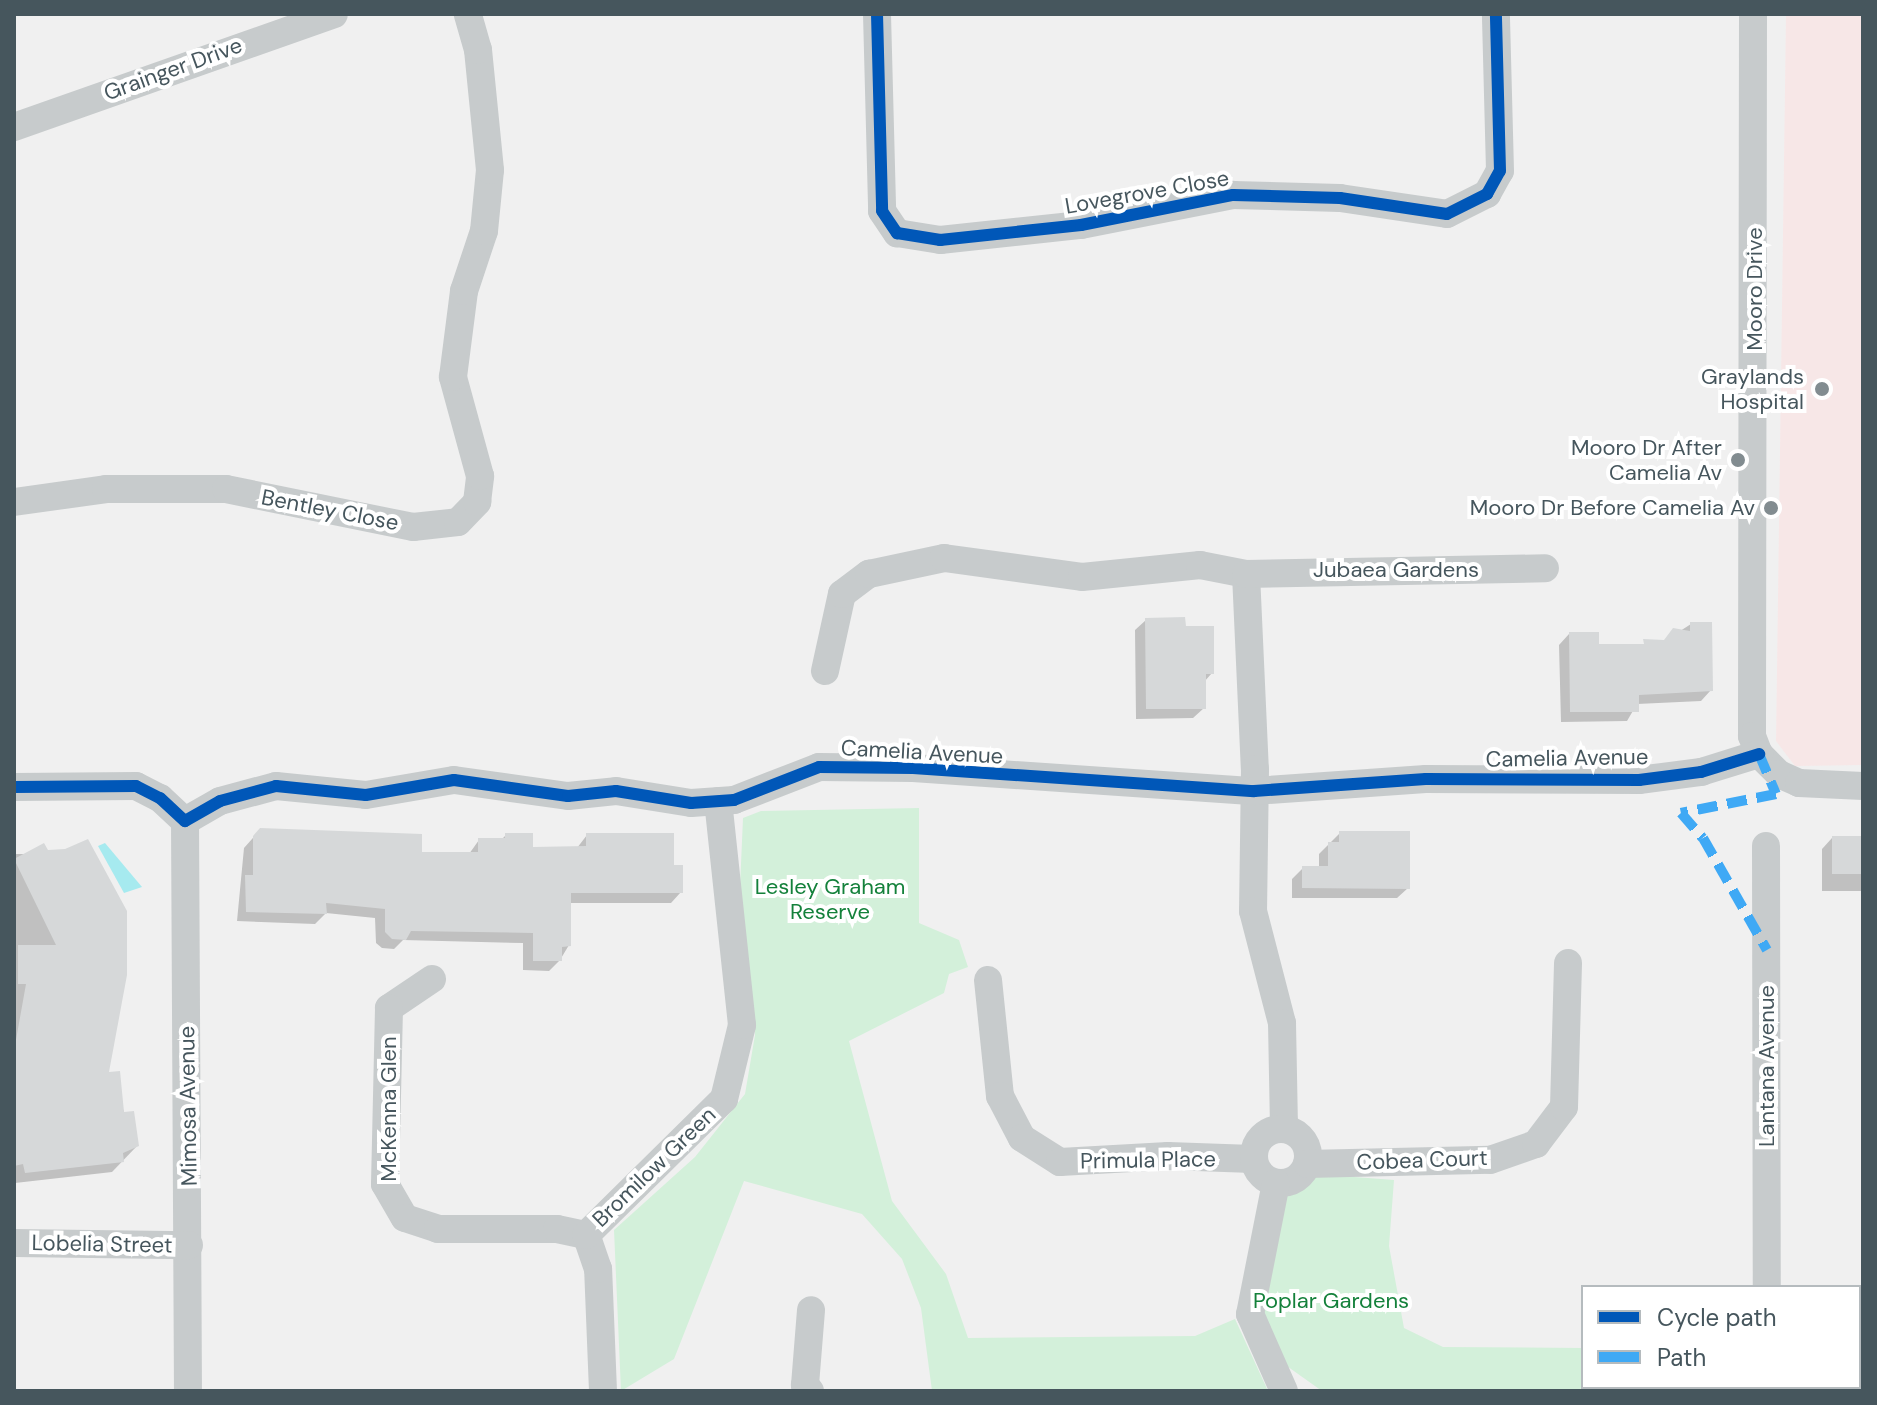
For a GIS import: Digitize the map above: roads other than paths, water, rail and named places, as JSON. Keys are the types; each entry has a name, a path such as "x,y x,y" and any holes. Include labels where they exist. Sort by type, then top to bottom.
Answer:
{"street":[{"name":"Grainger Drive","path":"14,127 334,14"},
{"name":"Bentley Close","path":"14,502 106,489 226,489 413,527 458,522 477,502 480,476 453,377 464,291 484,231 490,170 478,50 468,14"},
{"name":"Lovegrove Close","path":"877,14 882,211 897,233 940,240 1081,225 1233,195 1340,198 1447,214 1487,194 1500,171 1496,14"},
{"name":"Mooro Drive","path":"1753,14 1751,714 1759,754"},
{"name":"Jubaea Gardens","path":"825,671 842,594 869,574 944,558 1082,577 1200,565 1246,574 1545,568"},
{"path":"1246,574 1254,791 1253,911 1282,1023 1284,1129"},
{"path":"1759,754 1779,774 1799,783 1863,786"},
{"name":"Camelia Avenue","path":"185,821 220,801 276,786 366,795 454,780 568,796 616,791 691,803 734,800 819,767 913,768 1254,791 1426,779 1639,780 1701,772 1759,754"},
{"path":"14,787 136,786 160,798 185,821"},
{"name":"Bromilow Green","path":"603,1391 598,1269 586,1235 724,1099 742,1025 718,801"},
{"name":"Mimosa Avenue","path":"185,821 188,1391"},
{"name":"Lantana Avenue","path":"1766,846 1767,1285"},
{"name":"Cobea Court","path":"1307,1164 1490,1160 1536,1144 1564,1107 1568,963"},
{"name":"McKenna Glen","path":"432,979 389,1008 385,1184 405,1218 438,1229 557,1229 586,1235"},
{"name":"Primula Place","path":"988,980 1000,1096 1022,1138 1060,1162 1168,1156 1253,1159"},
{"path":"1284,1129 1306,1145 1307,1164 1296,1180 1276,1183 1260,1174 1253,1159 1264,1134 1284,1129"},
{"path":"1276,1183 1250,1314 1284,1391"},
{"name":"Lobelia Street","path":"14,1243 189,1245"},
{"path":"810,1391 805,1385 811,1310"}],"water":[{"path":"105,843 142,887 124,893 98,846"}],"place":[{"name":"Graylands Hospital","path":"1822,389"},
{"name":"Mooro Dr After Camelia Av","path":"1738,460"},
{"name":"Mooro Dr Before Camelia Av","path":"1771,508"}],"park label":[{"name":"Lesley Graham Reserve","path":"830,898"},
{"name":"Poplar Gardens","path":"1331,1301"}]}
